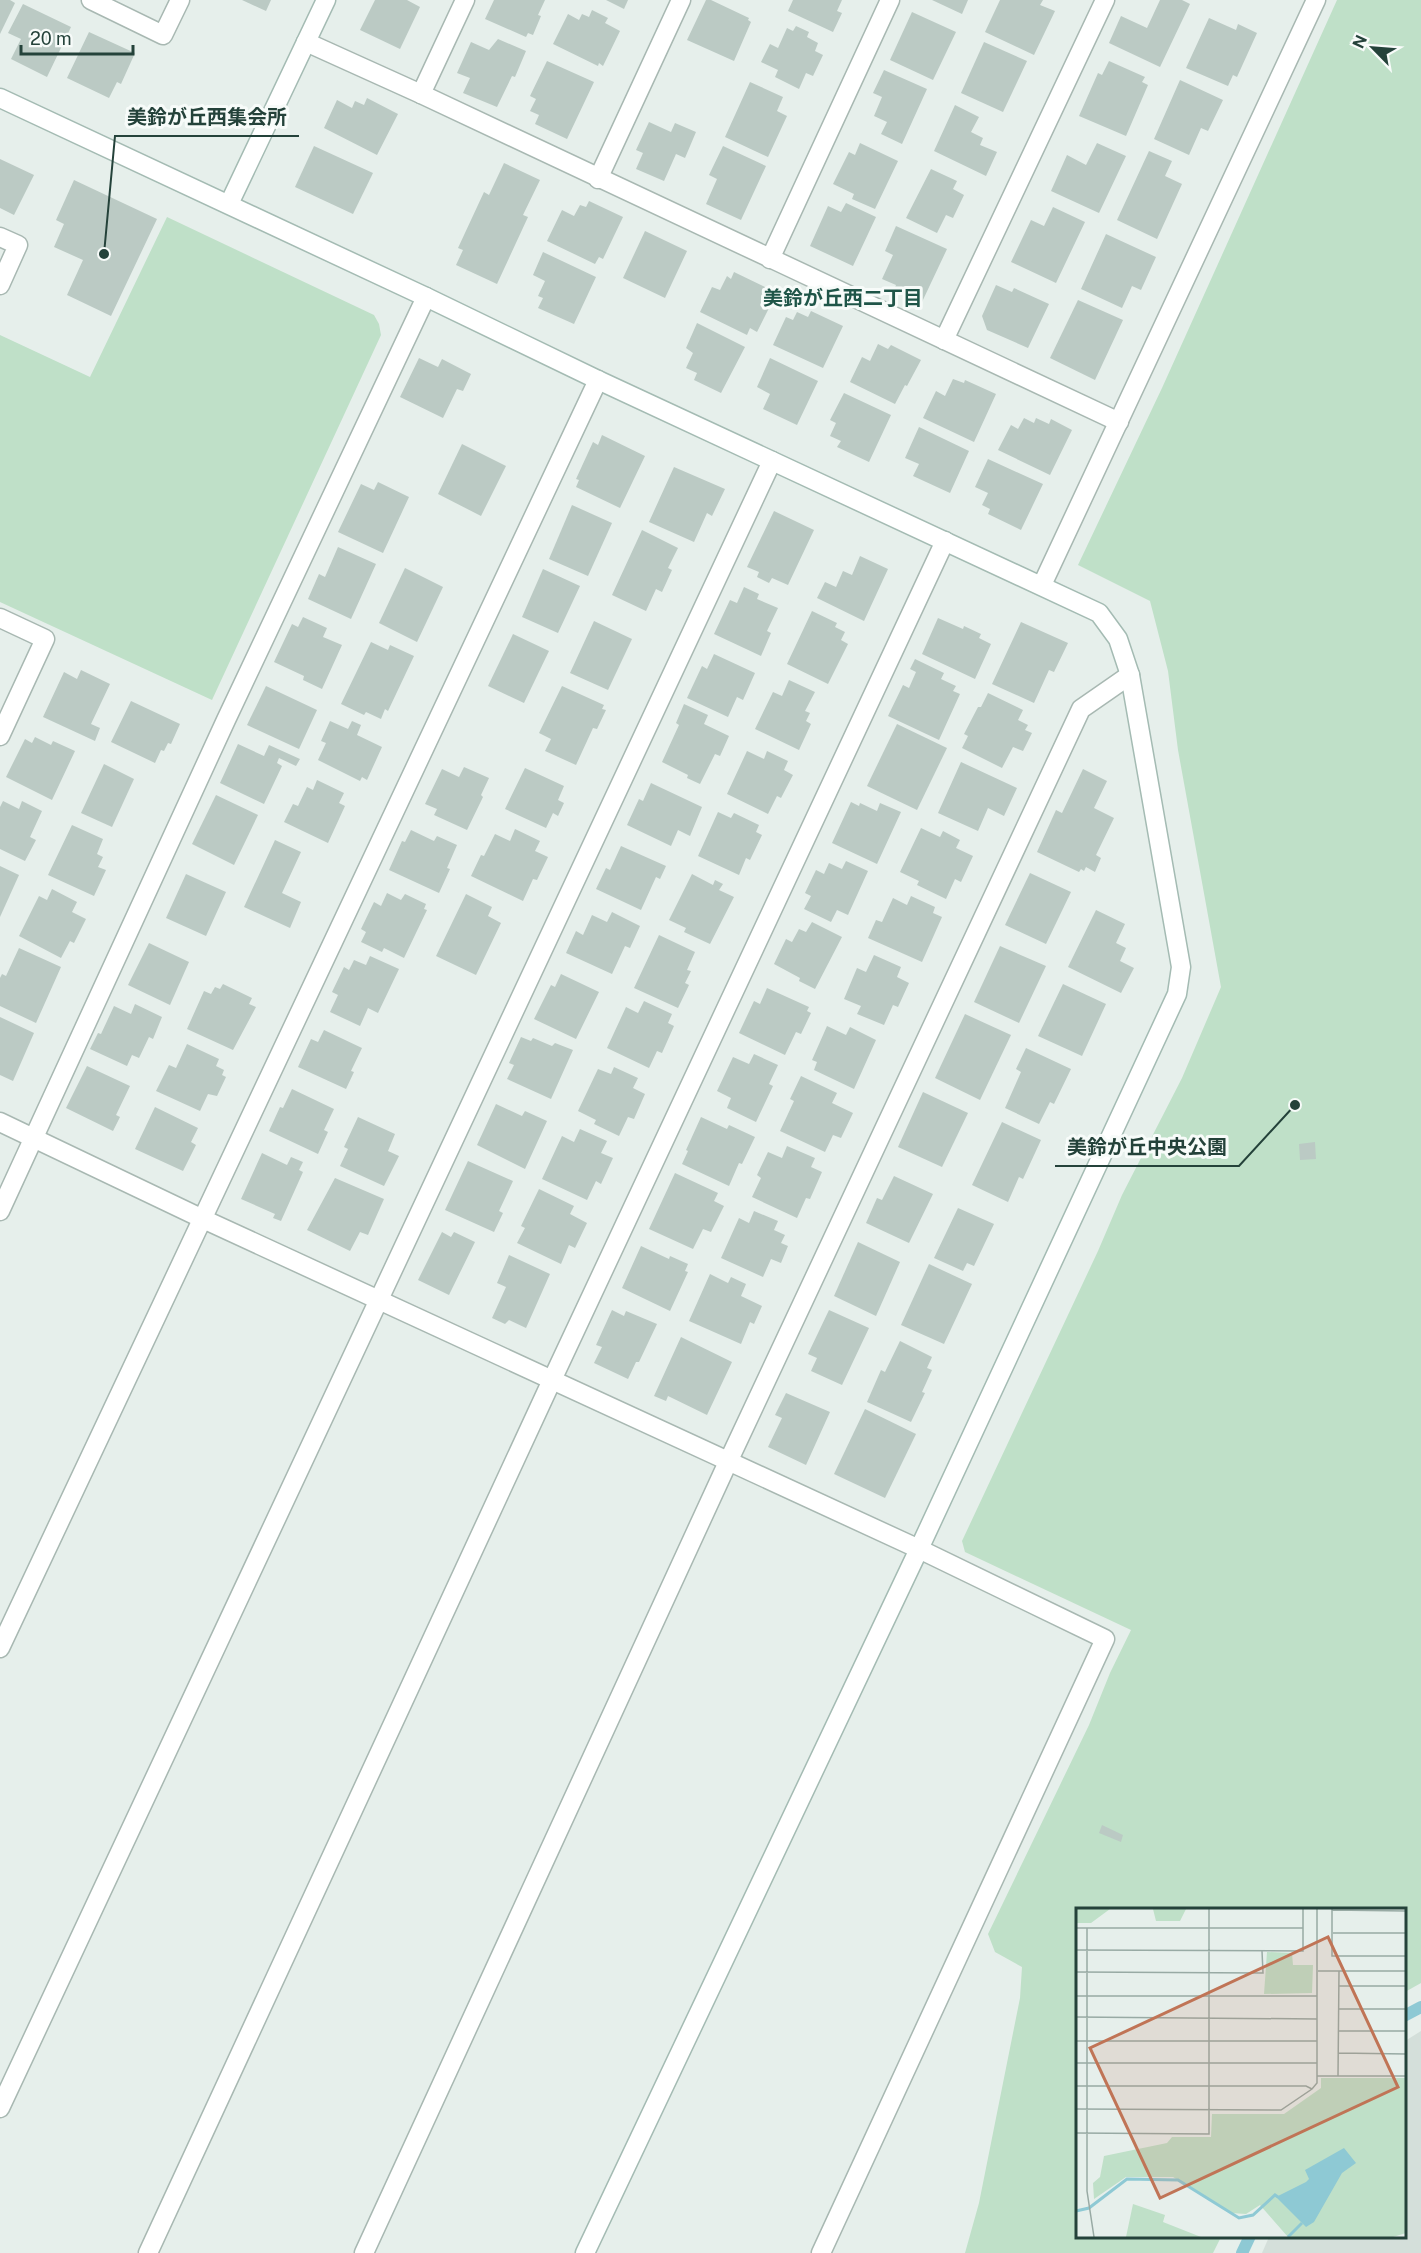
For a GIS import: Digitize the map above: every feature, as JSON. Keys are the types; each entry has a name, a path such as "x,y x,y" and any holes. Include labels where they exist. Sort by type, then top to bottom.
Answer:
{"street":[{"path":"91,0 163,35 180,0"},
{"path":"229,204 326,0"},
{"path":"421,94 465,0"},
{"path":"598,179 681,0"},
{"path":"770,259 890,0"},
{"path":"944,340 1105,0"},
{"path":"1042,585 1316,0"},
{"path":"306,42 1119,422"},
{"path":"0,98 426,297 598,381 1099,613 1118,639 1130,675 1181,967 1178,994 919,1549 585,2253"},
{"path":"0,237 18,245 0,285"},
{"path":"0,1211 226,720 426,297"},
{"path":"0,1648 598,381"},
{"path":"0,2108 772,461"},
{"path":"148,2253 552,1380 945,541"},
{"path":"0,618 45,639 0,736"},
{"path":"364,2253 728,1462 1081,709 1130,675"},
{"path":"0,1122 203,1220 919,1549 1104,1639 821,2253"}],"shaded area":[{"path":"1421,2031 1421,2253 1262,2253 1269,2238 1406,2238 1406,2040"}],"green space":[{"path":"1337,0 1421,0 1421,1983 1406,1991 1406,1908 1076,1908 1076,2238 1220,2238 1213,2253 965,2253 979,2203 1020,1998 1022,1967 995,1952 988,1934 1089,1725 1110,1673 1131,1630 965,1552 962,1541 1122,1195 1182,1078 1221,987 1178,750 1168,671 1150,601 1078,565 1162,388"},
{"path":"167,217 374,315 381,335 212,700 0,602 0,335 90,377"}],"building":[{"path":"0,0 10,0 15,3 0,34"},
{"path":"242,0 271,0 266,11"},
{"path":"375,0 407,0 420,7 400,49 360,30"},
{"path":"494,0 545,0 533,35 528,33 526,37 485,19"},
{"path":"606,0 628,0 624,9"},
{"path":"706,0 711,0 749,18 751,22 734,61 687,40"},
{"path":"793,0 842,0 837,11 842,13 833,32 788,11"},
{"path":"932,0 968,0 962,14"},
{"path":"1000,0 1043,0 1040,5 1055,11 1034,55 985,32"},
{"path":"1160,0 1182,0 1190,4 1160,67 1109,43 1121,16 1147,28"},
{"path":"23,4 71,27 47,77 11,59 21,39 8,33"},
{"path":"592,10 608,18 605,23 620,31 603,66 599,63 598,66 553,44 568,14 579,20 582,14 589,17"},
{"path":"912,12 956,32 933,80 890,60"},
{"path":"1209,18 1236,30 1238,24 1257,33 1237,77 1233,75 1228,86 1186,68"},
{"path":"796,26 809,32 807,37 818,43 815,51 823,55 813,76 806,73 799,89 775,77 778,70 761,62 770,44 778,48 787,28 793,31"},
{"path":"89,32 135,53 121,84 117,82 109,98 67,78"},
{"path":"498,39 526,51 515,77 512,76 497,107 463,93 470,78 457,73 471,42 489,50"},
{"path":"984,42 1027,61 1003,112 961,93"},
{"path":"547,61 594,82 567,139 535,124 539,115 530,111 536,99 530,96"},
{"path":"1109,61 1145,77 1142,82 1148,85 1126,136 1079,116 1098,73 1102,75"},
{"path":"884,70 927,89 902,144 881,134 887,122 874,116 882,97 873,93"},
{"path":"1180,80 1223,100 1208,131 1201,128 1189,155 1154,139"},
{"path":"750,82 783,97 777,111 787,116 768,157 725,137"},
{"path":"367,98 398,114 377,155 324,128 337,100 352,108 355,101 364,105"},
{"path":"955,105 979,117 971,132 983,138 980,145 997,152 986,176 934,151"},
{"path":"649,122 671,132 675,123 696,132 685,158 676,154 664,181 636,169 643,153 636,150"},
{"path":"860,143 898,161 875,209 852,199 854,194 833,184 849,152 855,155"},
{"path":"1097,143 1126,156 1099,213 1051,191 1067,155 1086,165"},
{"path":"314,146 373,173 353,214 295,187"},
{"path":"723,146 766,166 741,220 706,204 717,179 709,175"},
{"path":"1149,151 1172,161 1165,176 1182,184 1157,239 1117,220"},
{"path":"0,159 34,175 14,215 0,208"},
{"path":"504,163 540,180 523,215 528,217 497,284 456,265 463,250 458,248 484,192 489,195"},
{"path":"931,169 957,181 953,189 964,195 953,218 946,215 937,233 906,218"},
{"path":"74,180 157,219 111,316 67,295 83,260 54,247 64,224 56,220"},
{"path":"589,201 623,217 603,259 599,257 595,264 547,241 562,210 574,216 580,205 586,207"},
{"path":"846,203 876,217 853,266 810,246 828,206 841,212"},
{"path":"1053,207 1085,222 1056,283 1011,262 1031,220 1044,226"},
{"path":"896,226 947,249 922,302 894,290 896,285 882,279 893,255 885,251"},
{"path":"645,231 687,251 665,298 623,278"},
{"path":"1106,234 1156,257 1141,290 1132,286 1122,308 1081,289"},
{"path":"543,252 596,277 574,324 538,308 543,298 538,296 545,281 533,275"},
{"path":"734,272 767,288 766,297 773,300 757,332 750,328 747,335 700,312 712,287 720,290 727,276 731,279"},
{"path":"996,285 1012,292 1014,288 1049,304 1028,348 987,330 982,316"},
{"path":"1078,300 1123,320 1095,380 1050,358"},
{"path":"811,311 843,326 823,368 773,345 786,317 793,320 797,312 808,317"},
{"path":"697,323 745,347 721,393 694,380 697,373 686,368 693,353 686,348"},
{"path":"878,344 888,349 891,345 921,360 895,404 850,382 862,357 870,361"},
{"path":"419,358 438,367 442,359 471,374 463,391 457,389 443,418 400,397"},
{"path":"770,358 818,381 797,425 763,409 770,394 757,387"},
{"path":"953,379 964,383 965,380 996,394 974,442 923,418 936,391 945,396"},
{"path":"844,393 891,415 869,462 837,447 841,441 830,436 836,423 830,420"},
{"path":"1024,418 1034,423 1036,418 1049,424 1051,419 1072,430 1050,475 998,450 1011,425 1018,429"},
{"path":"919,427 969,451 950,493 913,476 919,464 905,458"},
{"path":"602,435 645,456 620,508 576,487 579,480 576,479 593,442 598,445"},
{"path":"462,444 506,466 481,516 438,494"},
{"path":"988,459 1043,484 1021,530 988,514 990,509 982,505 988,493 975,487"},
{"path":"674,467 725,489 712,516 707,513 694,542 649,522"},
{"path":"378,482 409,497 383,553 338,532 361,484 374,490"},
{"path":"572,505 612,523 588,576 549,559"},
{"path":"774,511 814,530 788,585 772,578 769,583 757,577 759,572 747,567"},
{"path":"642,530 678,548 668,568 672,570 662,592 656,589 646,611 612,595"},
{"path":"338,547 376,564 351,619 308,599 319,574 325,577"},
{"path":"860,556 888,569 864,621 817,598 825,582 836,587 843,571 852,575"},
{"path":"405,568 443,587 417,642 379,623"},
{"path":"543,569 580,586 558,633 522,617"},
{"path":"744,587 759,594 757,599 778,608 767,631 771,633 761,656 714,634 730,600 737,603"},
{"path":"812,611 837,623 835,627 845,632 841,640 848,644 828,684 787,664"},
{"path":"303,617 327,628 323,637 342,645 322,689 303,680 304,676 274,662 292,624 298,627"},
{"path":"938,618 981,634 979,638 991,644 975,679 922,654"},
{"path":"594,621 632,639 608,690 570,673"},
{"path":"1021,622 1068,643 1054,672 1049,670 1034,703 992,684"},
{"path":"513,634 549,651 524,703 488,686"},
{"path":"371,642 388,650 390,645 414,656 388,711 385,709 381,719 366,712 364,715 341,704"},
{"path":"714,654 755,673 743,700 737,697 728,717 687,698 702,666 707,669"},
{"path":"915,659 944,673 941,679 956,686 953,691 960,694 939,740 888,716 903,685 909,688 916,672 910,669"},
{"path":"81,670 110,684 91,724 100,728 95,741 43,717 64,672 77,679"},
{"path":"789,680 815,692 805,711 810,713 806,721 811,724 799,750 755,729 773,692 782,696"},
{"path":"266,686 317,710 299,749 247,725"},
{"path":"562,686 604,705 602,709 606,710 597,729 593,728 576,765 545,751 551,739 539,733"},
{"path":"988,693 1023,710 1018,720 1028,725 1025,730 1032,733 1023,751 1013,747 1002,768 962,748 968,736 964,734"},
{"path":"131,701 180,724 171,744 168,743 164,751 161,750 155,763 111,742"},
{"path":"684,704 708,715 704,724 729,736 720,756 715,754 700,784 662,762 679,725 676,723"},
{"path":"330,721 348,729 352,721 361,725 357,735 382,747 367,780 362,777 360,781 318,760 326,743 321,741"},
{"path":"897,724 947,748 917,810 867,786"},
{"path":"35,737 51,745 53,741 75,751 52,800 6,777 25,739 32,743"},
{"path":"238,744 264,756 269,745 300,759 296,766 279,758 277,763 282,766 264,804 220,783"},
{"path":"747,751 764,759 767,751 788,761 784,770 793,775 781,798 777,796 768,814 727,794"},
{"path":"961,762 1017,788 1004,816 988,808 978,831 938,813"},
{"path":"104,764 134,779 112,827 81,813"},
{"path":"464,767 489,778 481,795 483,797 467,830 434,815 437,809 425,804 442,769 459,777"},
{"path":"525,768 564,786 558,800 564,803 558,816 553,813 546,828 505,809"},
{"path":"1083,769 1107,781 1094,808 1114,818 1096,855 1101,858 1095,872 1086,867 1084,871 1081,869 1079,872 1037,852 1056,810 1062,813"},
{"path":"317,780 344,793 339,803 345,806 328,843 284,822 293,804 298,806 307,787 313,790"},
{"path":"651,783 702,807 690,836 678,830 671,846 627,825 639,799 643,801"},
{"path":"216,795 258,815 234,865 192,844"},
{"path":"3,801 19,809 22,801 42,811 30,837 36,840 25,861 0,849 0,807"},
{"path":"851,802 859,806 860,803 877,811 880,803 901,812 877,864 832,843"},
{"path":"718,812 731,818 734,813 759,825 756,832 762,835 750,860 746,858 739,875 698,856"},
{"path":"72,825 103,839 97,854 103,857 98,867 106,870 94,896 48,875"},
{"path":"921,828 940,837 943,831 960,840 956,848 973,856 961,882 955,879 946,899 917,885 919,881 900,872"},
{"path":"515,829 540,841 535,851 548,857 537,880 533,879 523,901 471,876 495,834 510,841"},
{"path":"411,830 434,841 437,836 457,845 447,868 450,869 439,893 389,870 402,841 405,842"},
{"path":"275,840 301,852 282,893 301,902 290,928 244,907"},
{"path":"621,846 666,866 660,879 656,877 641,910 596,889 606,868 610,870"},
{"path":"846,861 868,871 848,915 837,910 831,922 804,909 811,896 805,893 816,870 824,874 829,863 842,869"},
{"path":"0,866 19,875 0,917"},
{"path":"1030,873 1071,892 1046,944 1005,925"},
{"path":"186,874 226,892 206,936 166,918"},
{"path":"692,874 713,885 715,880 723,884 719,890 734,897 710,944 684,932 686,928 669,920"},
{"path":"52,889 77,902 72,912 86,919 74,943 70,941 61,958 19,936 39,896 47,900"},
{"path":"387,893 401,900 405,894 426,904 424,909 427,910 404,958 384,948 382,952 361,942 366,932 361,929 374,902 381,906"},
{"path":"466,894 492,907 488,916 501,923 476,975 436,956"},
{"path":"911,896 935,907 933,913 942,917 922,962 868,938 876,920 882,922 893,898 907,905"},
{"path":"1096,910 1125,924 1116,943 1126,948 1120,961 1134,968 1121,993 1068,967"},
{"path":"612,912 640,926 630,948 625,946 612,974 566,953 576,931 583,935 592,915 607,922"},
{"path":"812,922 842,937 815,989 774,964 786,939 792,942 799,929 806,932"},
{"path":"659,935 695,952 687,970 691,971 685,983 689,985 678,1008 634,988"},
{"path":"149,943 189,962 170,1005 128,985"},
{"path":"1000,946 1046,966 1019,1023 974,1002"},
{"path":"19,948 61,967 36,1023 0,1006 0,978 2,974 6,976"},
{"path":"874,955 901,967 897,977 909,983 898,1007 893,1005 884,1025 857,1014 861,1006 844,999 857,968 866,972"},
{"path":"370,956 399,969 378,1013 368,1008 360,1026 330,1012 338,995 332,992 344,967 349,970 354,960 366,965"},
{"path":"561,974 599,992 576,1039 534,1019 551,985 555,987"},
{"path":"223,984 252,998 249,1004 256,1007 233,1050 187,1029 204,991 211,994 215,987 220,989"},
{"path":"1063,984 1106,1004 1082,1056 1038,1036"},
{"path":"767,988 809,1007 807,1011 811,1013 801,1034 796,1032 785,1055 739,1033 754,1001 760,1004"},
{"path":"644,1001 672,1014 668,1023 674,1026 662,1053 657,1051 649,1068 607,1048 626,1007 638,1013"},
{"path":"135,1004 162,1017 153,1039 149,1037 139,1058 132,1055 127,1066 90,1049 98,1033 101,1034 114,1006 131,1014"},
{"path":"965,1014 1011,1035 980,1100 935,1078"},
{"path":"0,1017 34,1033 13,1081 0,1075"},
{"path":"827,1026 846,1035 850,1027 876,1040 854,1089 814,1070 817,1062 812,1060"},
{"path":"324,1030 362,1048 351,1071 354,1072 346,1089 298,1067 311,1039 318,1042"},
{"path":"521,1037 531,1041 533,1038 552,1046 555,1043 573,1050 551,1099 507,1079 514,1065 509,1063"},
{"path":"187,1044 219,1059 216,1066 224,1070 222,1075 226,1077 217,1096 208,1094 200,1111 156,1091 169,1065 176,1068"},
{"path":"1026,1048 1071,1069 1054,1104 1050,1102 1039,1124 1005,1108 1021,1072 1016,1069"},
{"path":"754,1054 778,1065 769,1084 773,1086 756,1122 727,1108 731,1098 717,1091 733,1057 749,1064"},
{"path":"87,1066 130,1086 116,1115 120,1117 113,1131 66,1108"},
{"path":"614,1067 638,1078 633,1088 645,1094 634,1119 628,1117 619,1136 594,1124 596,1120 578,1111 598,1069 611,1074"},
{"path":"801,1076 837,1093 832,1103 853,1113 841,1138 833,1135 825,1152 780,1131 794,1101 790,1099"},
{"path":"292,1089 334,1109 324,1130 328,1132 318,1154 269,1131 280,1107 283,1108"},
{"path":"923,1092 968,1113 942,1167 898,1147"},
{"path":"496,1104 522,1116 525,1111 547,1121 525,1169 477,1145"},
{"path":"155,1107 198,1128 191,1142 196,1145 183,1171 135,1149"},
{"path":"358,1117 395,1134 388,1151 399,1156 384,1186 340,1166 348,1149 344,1147"},
{"path":"701,1117 727,1129 729,1125 755,1137 742,1164 739,1163 729,1186 682,1164"},
{"path":"1002,1122 1041,1140 1023,1179 1019,1177 1008,1202 972,1185"},
{"path":"580,1129 607,1141 601,1153 613,1158 601,1184 596,1181 587,1200 542,1179 562,1136 574,1142"},
{"path":"1315,1142 1316,1159 1300,1160 1299,1144"},
{"path":"787,1146 815,1158 811,1167 822,1172 810,1199 806,1198 797,1218 752,1197 761,1178 757,1175 768,1152 782,1158"},
{"path":"262,1153 287,1165 291,1157 303,1162 299,1170 303,1172 281,1221 273,1218 275,1214 241,1199"},
{"path":"468,1161 513,1181 499,1211 503,1213 494,1232 445,1210"},
{"path":"675,1173 718,1193 714,1201 724,1206 711,1232 703,1229 693,1249 649,1229"},
{"path":"894,1176 933,1194 909,1243 866,1223 877,1198 882,1200"},
{"path":"335,1178 384,1199 368,1235 360,1232 350,1251 307,1230"},
{"path":"539,1189 574,1206 570,1214 587,1223 575,1248 569,1245 561,1264 517,1243 525,1228 521,1226"},
{"path":"958,1208 994,1224 974,1266 967,1263 963,1271 934,1258"},
{"path":"754,1211 778,1221 774,1230 785,1235 781,1243 788,1246 781,1263 771,1259 763,1277 721,1258 739,1218 749,1223"},
{"path":"442,1232 451,1237 454,1232 475,1242 449,1295 418,1280"},
{"path":"858,1242 900,1262 876,1316 834,1296"},
{"path":"641,1246 669,1259 670,1256 688,1264 685,1271 688,1272 670,1311 622,1288"},
{"path":"509,1255 550,1274 526,1328 509,1320 505,1324 492,1318 506,1287 497,1283"},
{"path":"929,1264 972,1284 944,1344 901,1325"},
{"path":"710,1274 728,1283 731,1277 746,1284 741,1296 762,1306 754,1324 750,1322 741,1344 689,1321"},
{"path":"612,1310 624,1316 626,1311 657,1324 639,1362 636,1362 628,1379 594,1363 602,1347 596,1345"},
{"path":"829,1310 869,1328 842,1385 811,1371 817,1358 808,1354"},
{"path":"681,1337 732,1362 707,1415 668,1396 666,1401 654,1396"},
{"path":"900,1341 932,1357 927,1368 932,1370 922,1392 925,1393 911,1422 867,1402 881,1370 885,1372"},
{"path":"786,1393 830,1412 806,1465 768,1447 782,1418 775,1415"},
{"path":"865,1409 916,1434 885,1498 834,1474"},
{"path":"1102,1825 1123,1835 1121,1842 1099,1833"}],"waterway":[{"path":"1406,2015 1421,2007"},
{"path":"1242,2253 1249,2238"}],"place":[{"name":"美鈴が丘西集会所","path":"104,254"},
{"name":"美鈴が丘中央公園","path":"1295,1105"}],"district":[{"name":"美鈴が丘西二丁目","path":"843,298"}]}
